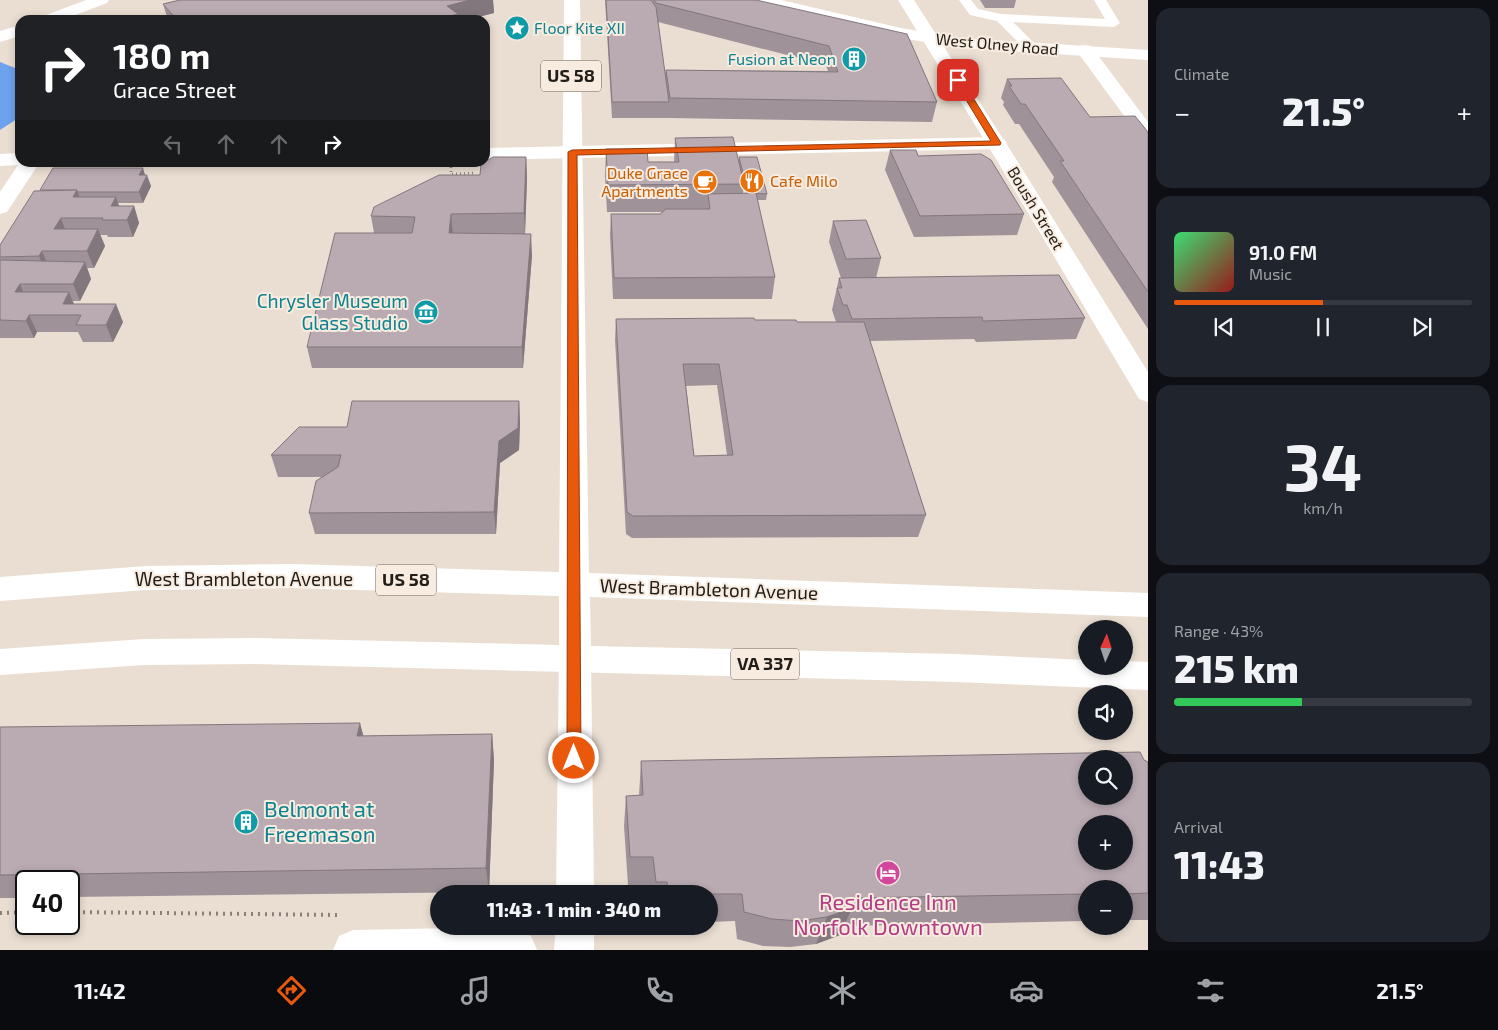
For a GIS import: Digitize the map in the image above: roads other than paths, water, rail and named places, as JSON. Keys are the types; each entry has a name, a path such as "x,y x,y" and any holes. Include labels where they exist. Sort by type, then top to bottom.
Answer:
{"main road":[{"path":"60,15 101,0"},
{"name":"US 58","path":"572,0 570,41 574,659"},
{"name":"West Olney Road","path":"760,0 932,39 960,43 1148,55"},
{"name":"Boush Street","path":"906,0 1141,371 1148,393"},
{"path":"0,39 15,32"},
{"path":"0,39 15,44"},
{"path":"1085,50 1121,102 1148,135"},
{"path":"490,154 997,143"},
{"path":"0,160 15,159"},
{"path":"0,208 27,167"},
{"name":"West Brambleton Avenue","path":"0,589 146,578 238,576 929,596 1148,605"},
{"path":"0,662 134,652 202,651 574,659 575,885"},
{"name":"VA 337","path":"574,659 956,668 1148,676"},
{"path":"351,932 509,947 517,950"},
{"path":"574,950 575,935"}],"lane":[{"path":"965,0 974,12 1000,18 1114,23 1100,0"},
{"path":"1028,6 1036,19"},
{"path":"1000,18 1030,47"}],"water":[{"path":"0,62 15,68 15,120 0,130"}],"place":[{"name":"Floor Kite XII","path":"517,28"},
{"name":"Fusion at Neon","path":"854,59"},
{"name":"Cafe Milo","path":"752,181"},
{"name":"Duke Grace Apartments","path":"705,182"},
{"name":"Chrysler Museum Glass Studio","path":"426,312"},
{"name":"Belmont at Freemason","path":"246,822"},
{"name":"Residence Inn Norfolk Downtown","path":"888,873"}]}
